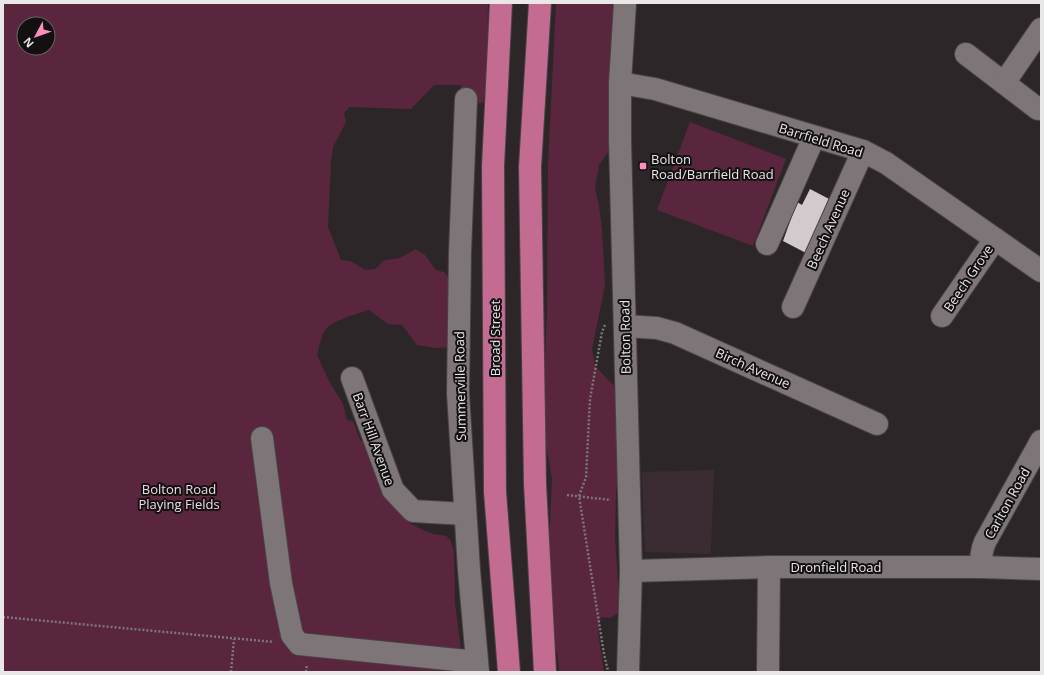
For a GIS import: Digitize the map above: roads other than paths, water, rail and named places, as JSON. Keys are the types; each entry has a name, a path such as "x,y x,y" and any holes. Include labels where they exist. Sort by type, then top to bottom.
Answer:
{"highway":[{"name":"Broad Street","path":"501,3 493,166 495,492 509,672"},
{"path":"540,3 530,167 535,484 545,672"}],"street":[{"name":"Bolton Road","path":"625,3 620,83 616,323 631,571 628,672"},
{"path":"1004,83 1041,29"},
{"path":"966,54 1038,109"},
{"name":"Barrfield Road","path":"620,83 655,89 863,151 886,163 1041,271"},
{"name":"Summerville Road","path":"466,99 460,252 458,393 477,667"},
{"path":"767,244 814,137"},
{"name":"Beech Avenue","path":"793,307 863,151"},
{"name":"Beech Grove","path":"942,316 995,239"},
{"name":"Birch Avenue","path":"616,323 656,328 675,333 877,424"},
{"name":"Barr Hill Avenue","path":"352,378 393,490 413,511 466,514"},
{"path":"262,438 281,583 292,635 299,644 477,667"},
{"name":"Carlton Road","path":"982,567 981,558 985,542 1041,441"},
{"path":"768,672 769,566"},
{"name":"Dronfield Road","path":"631,571 769,566 982,567 1041,569"}],"place":[{"name":"Bolton Road/Barrfield Road","path":"643,166"}],"park label":[{"name":"Bolton Road Playing Fields","path":"179,496"}]}
